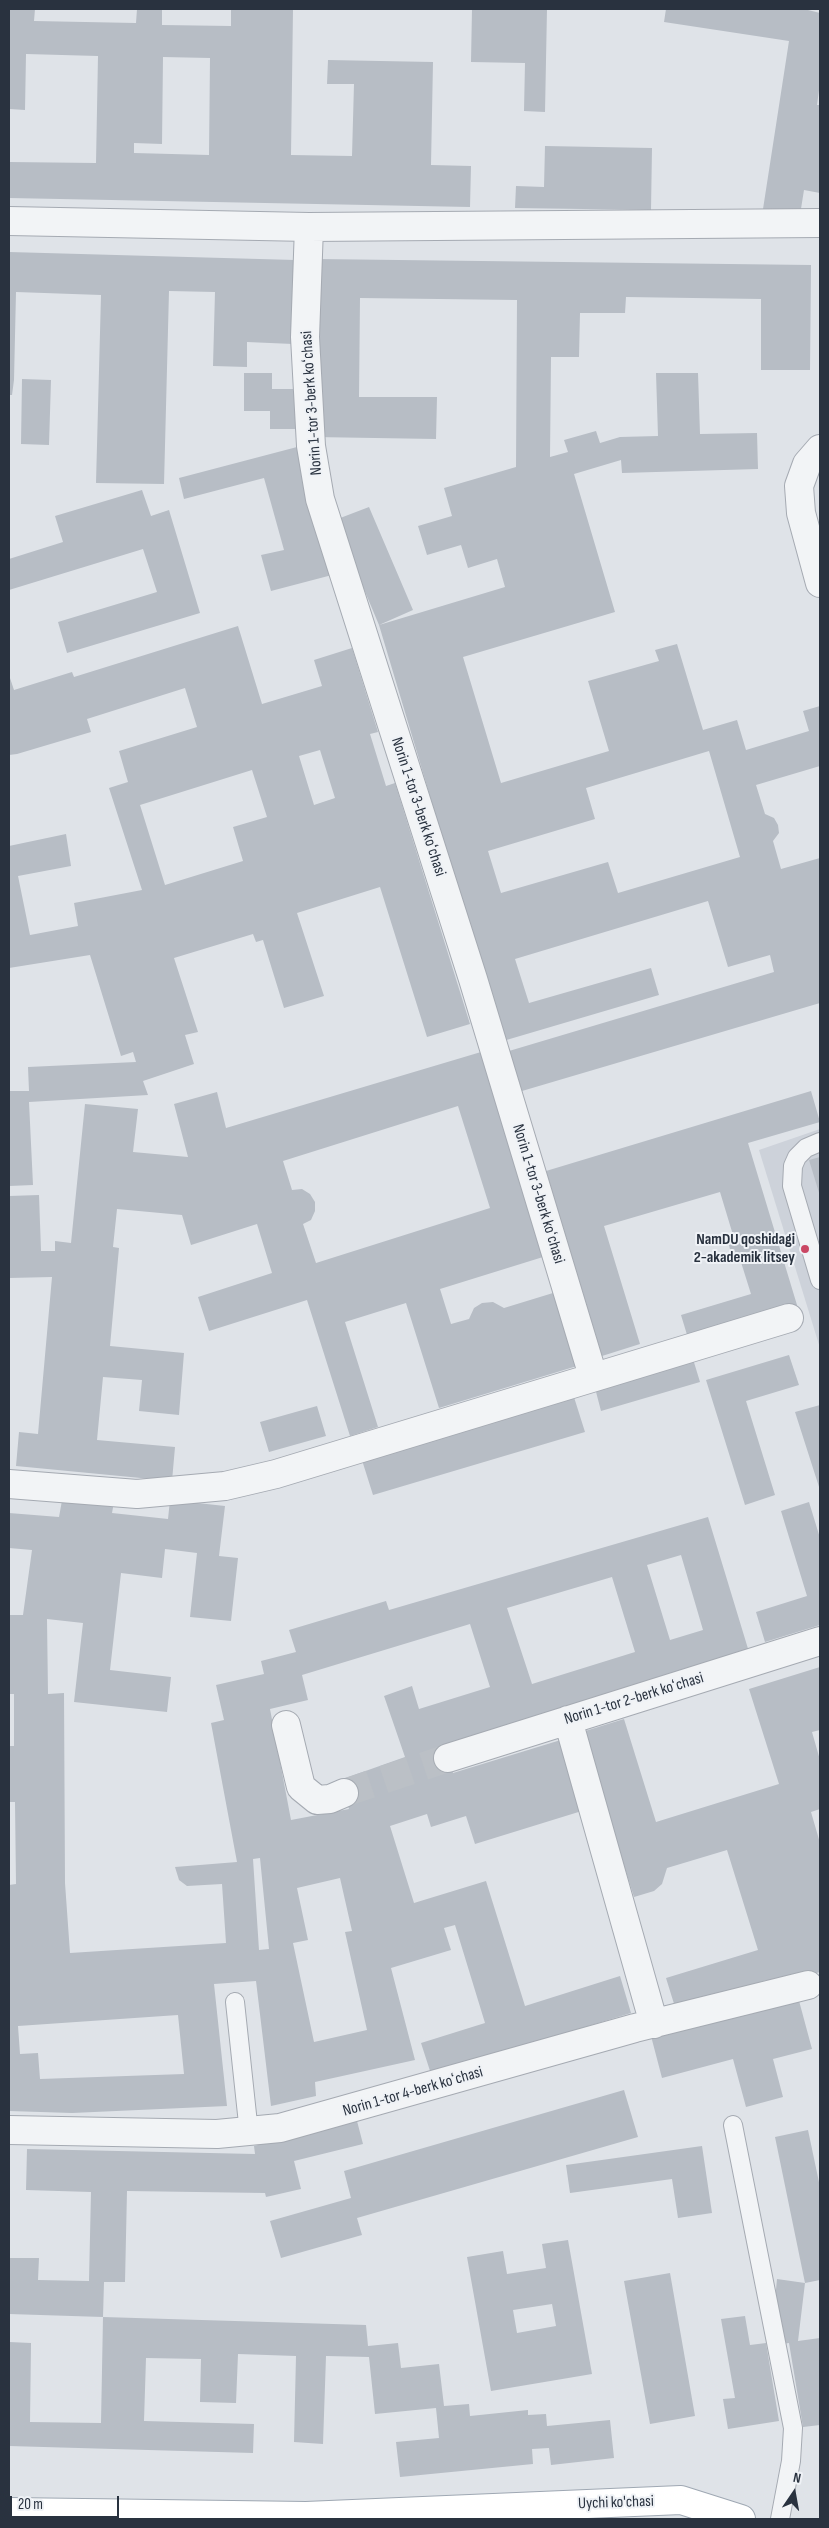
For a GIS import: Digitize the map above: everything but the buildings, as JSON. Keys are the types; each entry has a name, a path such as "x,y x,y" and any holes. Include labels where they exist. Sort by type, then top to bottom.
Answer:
{"main road":[{"name":"Uychi ko'chasi","path":"9,2512 306,2516 681,2500 741,2519"}],"street":[{"path":"9,221 309,227 820,223"},
{"name":"Norin 1-tor 3-berk koʻchasi","path":"309,227 305,337 312,446 320,499 473,979 593,1376"},
{"path":"820,449 806,464 799,486 801,513 820,583"},
{"path":"9,1484 137,1494 225,1486 276,1474 593,1376 789,1318"},
{"name":"Norin 1-tor 2-berk koʻchasi","path":"448,1758 820,1641"},
{"path":"568,1720 654,2024"},
{"path":"286,1725 301,1787 317,1800 330,1799 344,1793"},
{"name":"Norin 1-tor 4-berk koʻchasi","path":"9,2130 217,2134 249,2133 280,2128 654,2024 808,1985"}],"lane":[{"path":"820,1142 806,1148 797,1157 793,1166 792,1186 820,1280"},
{"path":"235,2002 249,2133"},
{"path":"733,2125 793,2428 791,2462 780,2519"}],"shaded area":[{"name":"NamDU qoshidagi 2-akademik litsey","path":"820,1129 820,1348 759,1150"}],"tunnel":[{"path":"344,1793 448,1758"}],"place":[{"name":"NamDU qoshidagi 2-akademik litsey","path":"805,1249"}]}
